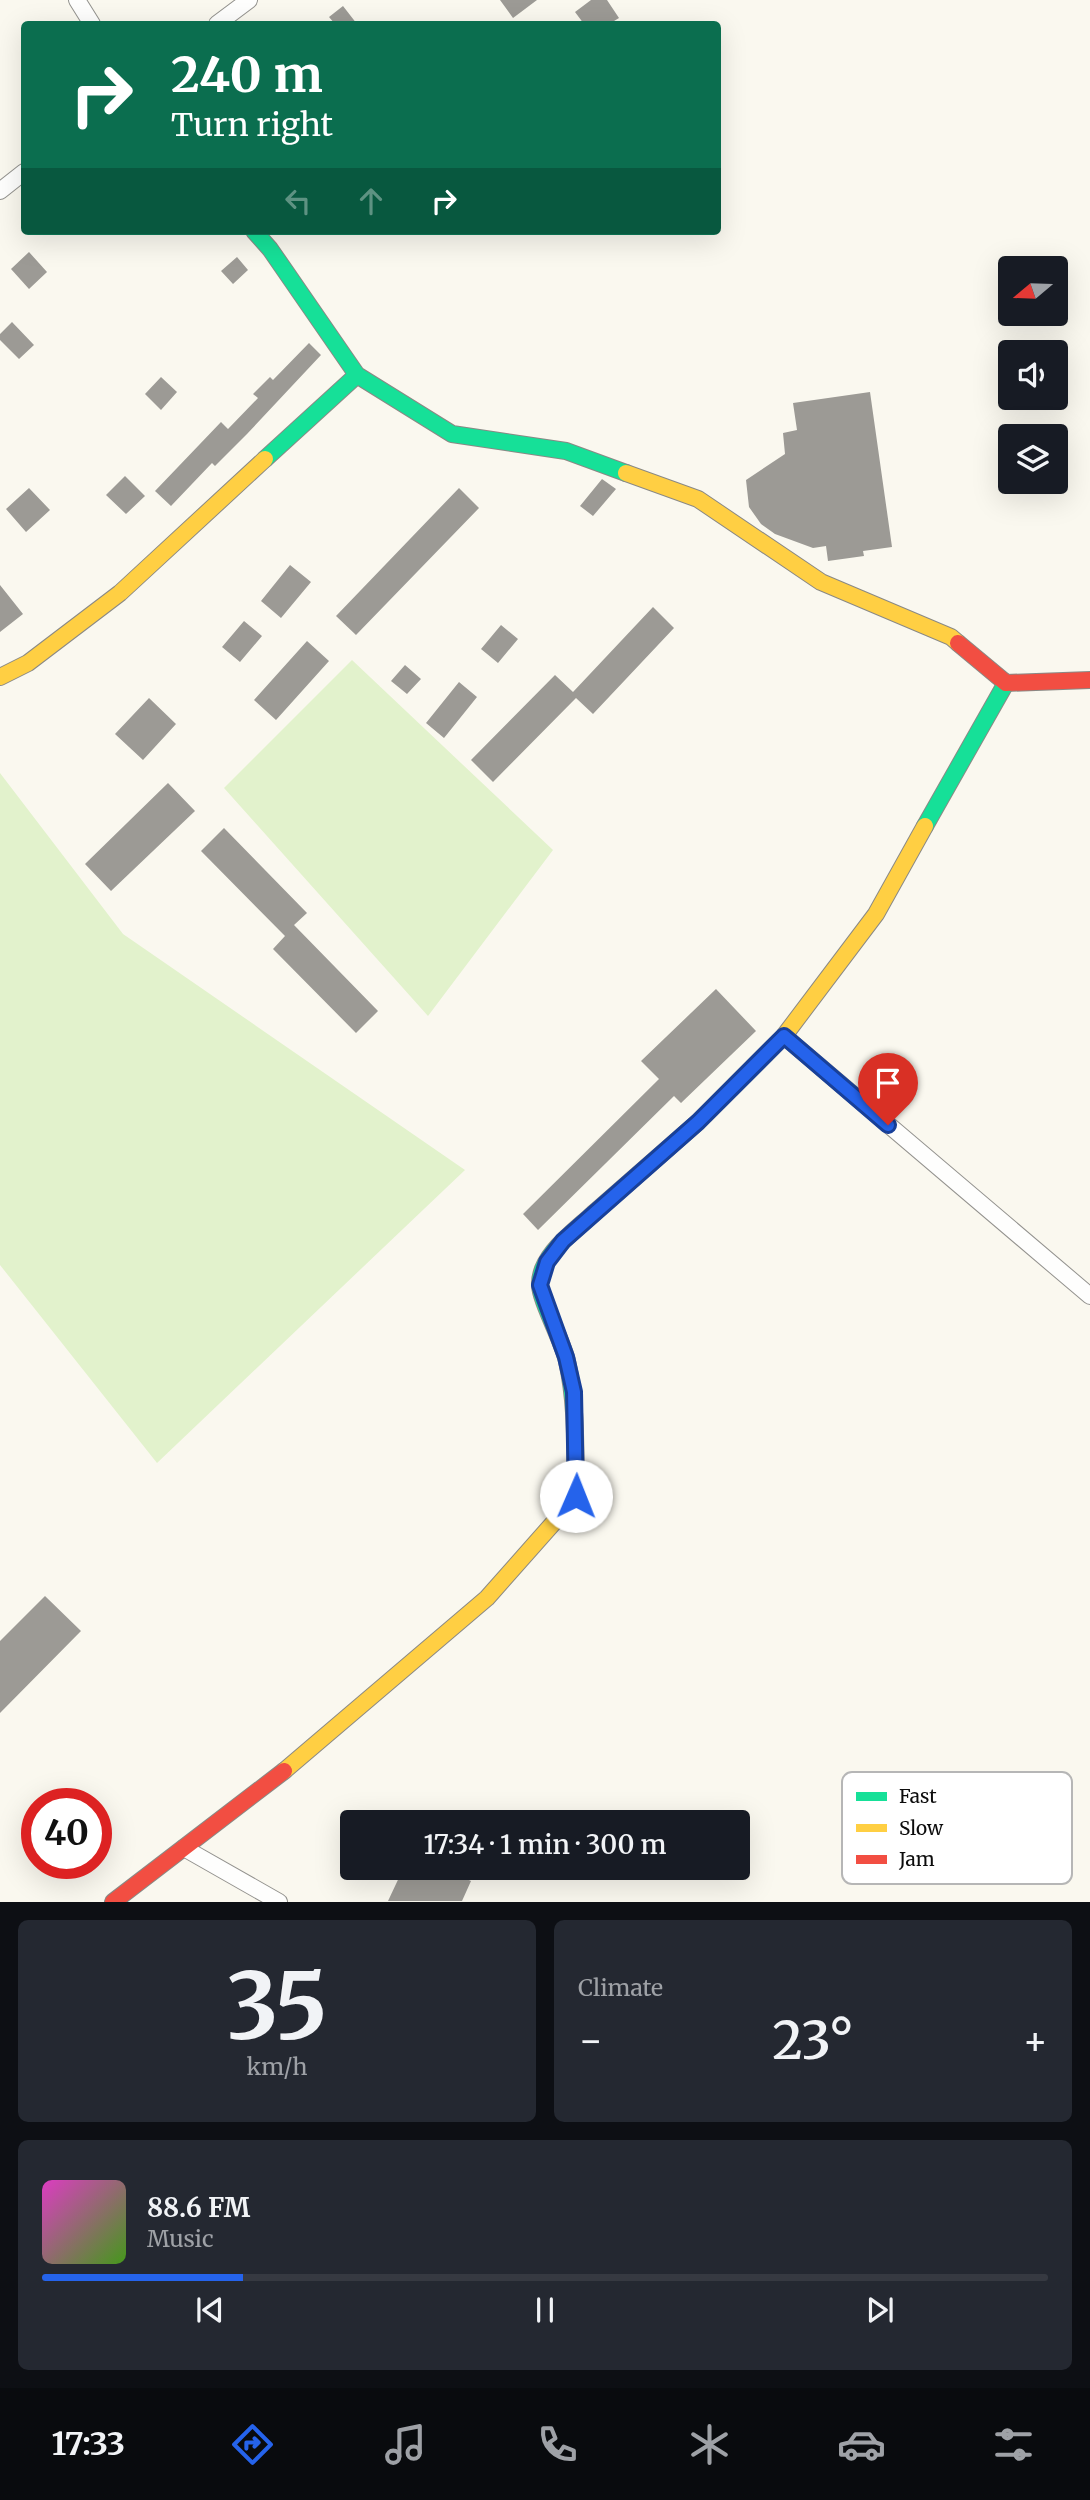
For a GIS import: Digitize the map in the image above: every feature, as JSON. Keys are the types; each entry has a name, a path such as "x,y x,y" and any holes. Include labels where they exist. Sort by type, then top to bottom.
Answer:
{"street":[{"path":"76,0 90,21"},
{"path":"221,21 249,0"},
{"path":"0,191 21,174"},
{"path":"257,235 357,375 452,434 566,451 698,499 821,582 951,637 1006,683 1090,680"},
{"path":"0,677 28,663 120,593 357,375"},
{"path":"113,1902 286,1770 487,1598 537,1544 576,1496 574,1392 566,1357 540,1285 547,1262 563,1241 698,1122 784,1036 876,914 1006,683"},
{"path":"784,1036 1090,1296"},
{"path":"184,1848 279,1902"}],"green space":[{"path":"352,660 553,850 428,1016 224,788"},
{"path":"0,773 123,934 465,1170 157,1463 0,1265"}],"building":[{"path":"500,0 537,0 513,18"},
{"path":"591,0 607,0 619,18 614,21 582,21 575,12"},
{"path":"343,6 355,21 332,21 329,17"},
{"path":"29,252 47,272 29,289 11,269"},
{"path":"237,257 248,270 233,284 221,271"},
{"path":"12,322 34,345 19,359 0,340 0,334"},
{"path":"309,343 321,355 215,466 212,463 171,506 155,491 221,422 228,429 258,398 253,394 270,377 273,380"},
{"path":"161,377 177,392 161,410 145,394"},
{"path":"870,392 892,547 863,551 864,556 828,561 826,546 813,548 775,534 761,524 749,507 746,480 785,454 783,433 797,430 793,403"},
{"path":"125,476 145,496 126,514 106,495"},
{"path":"602,479 616,489 593,516 580,506"},
{"path":"29,488 50,510 26,532 6,509"},
{"path":"459,488 479,508 356,635 336,616"},
{"path":"290,565 311,582 281,618 261,601"},
{"path":"0,585 23,614 0,632"},
{"path":"653,607 674,628 593,714 576,698 493,782 471,760 555,675 573,692"},
{"path":"244,621 262,636 240,662 222,647"},
{"path":"501,625 518,639 498,663 481,649"},
{"path":"307,641 329,661 276,720 254,700"},
{"path":"405,665 421,679 407,694 391,681"},
{"path":"459,682 477,697 444,738 426,723"},
{"path":"149,698 176,724 143,760 115,734"},
{"path":"168,783 195,811 111,891 85,864"},
{"path":"224,828 307,913 294,925 378,1011 356,1033 273,949 285,936 201,851"},
{"path":"716,989 756,1031 681,1103 674,1096 538,1230 523,1214 659,1079 641,1061"},
{"path":"45,1596 81,1631 0,1713 0,1641"},
{"path":"398,1880 471,1881 462,1901 388,1901"}],"traffic: fast":[{"path":"258,235 357,375 452,434 566,451 626,473"},
{"path":"265,459 357,375"},
{"path":"925,826 1006,683"},
{"path":"564,1511 576,1496 572,1395 565,1353 541,1292 541,1274 560,1244 594,1213"}],"traffic: slow":[{"path":"0,677 28,663 120,593 265,459"},
{"path":"626,473 698,499 821,582 951,637 958,643"},
{"path":"594,1213 698,1122 784,1036 876,914 925,826"},
{"path":"284,1771 487,1598 564,1511"}],"traffic: jam":[{"path":"958,643 1006,683 1090,680"},
{"path":"113,1902 284,1771"}],"route":[{"path":"576,1496 574,1392 566,1357 540,1285 547,1262 563,1241 698,1122 784,1036 888,1125"}]}
